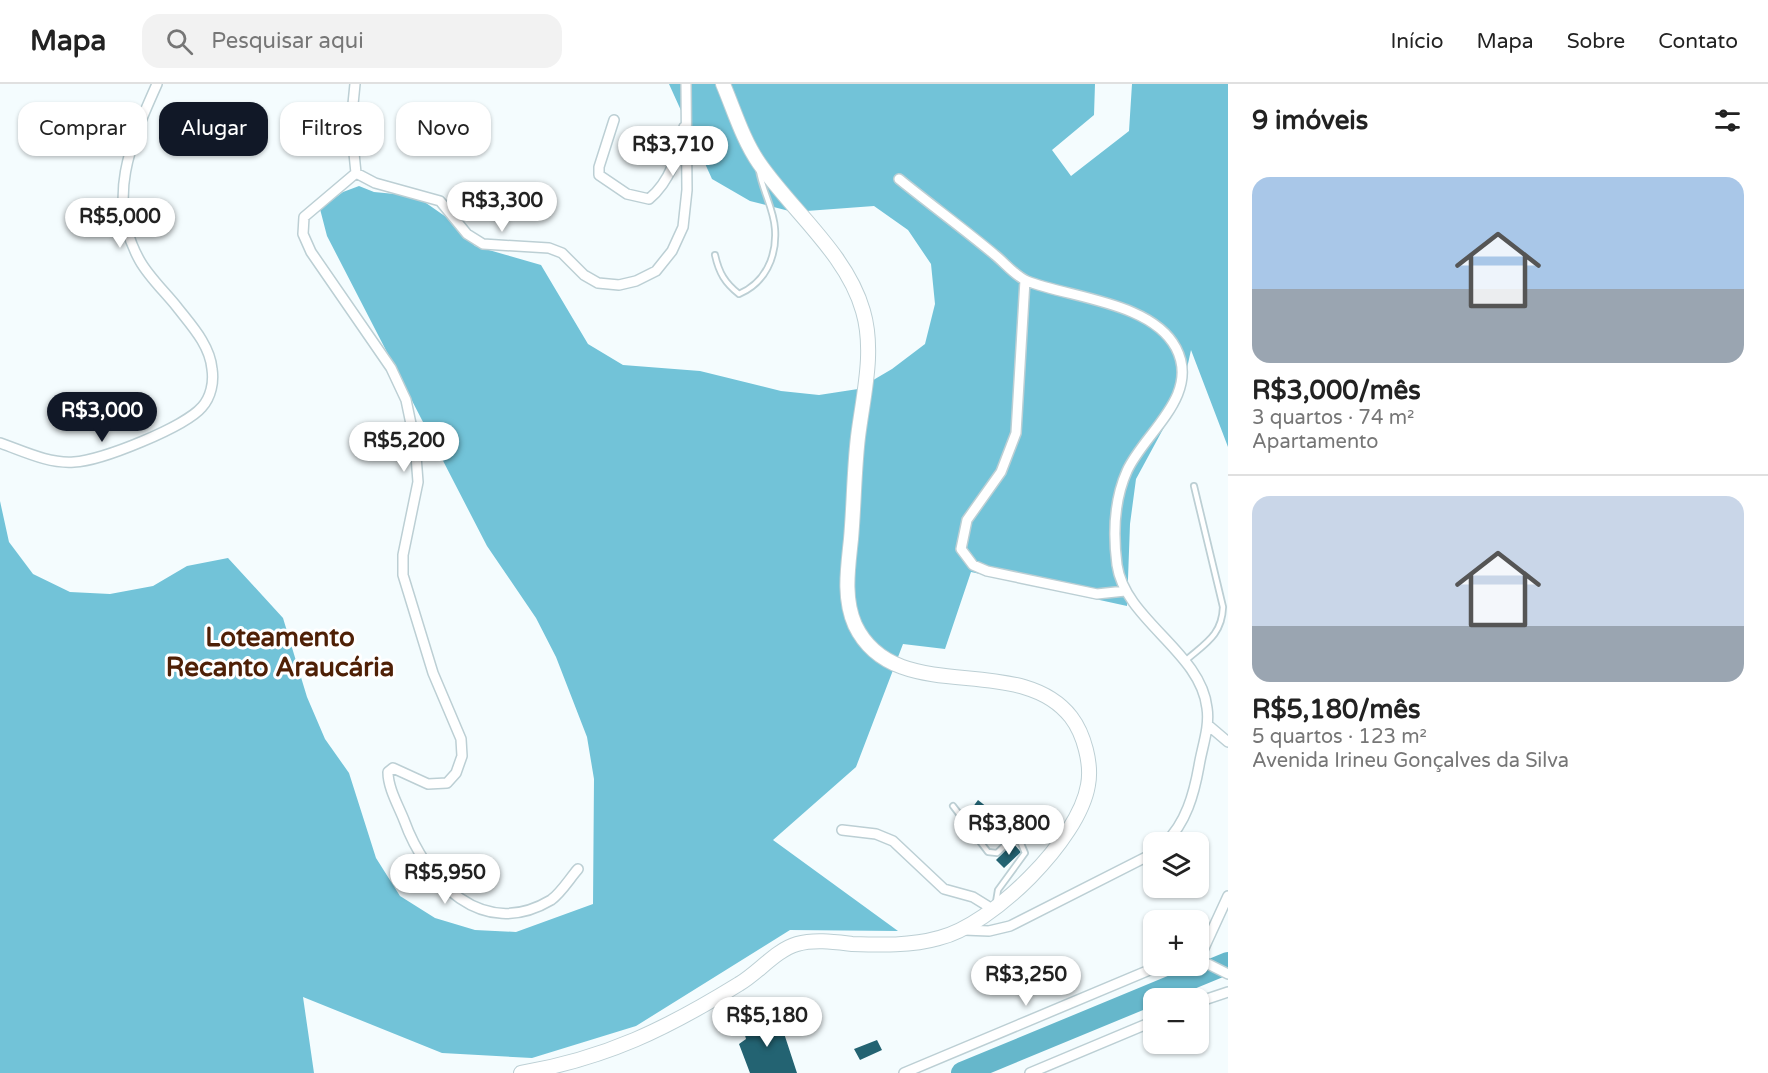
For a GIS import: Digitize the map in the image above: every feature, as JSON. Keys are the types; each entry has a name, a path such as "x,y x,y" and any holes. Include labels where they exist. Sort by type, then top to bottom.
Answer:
{"main road":[{"path":"521,1073 563,1066 643,1039 742,982 785,949 798,944 816,941 878,945 909,944 964,930 994,910 1030,877 1079,812 1088,788 1089,772 1082,736 1072,718 1056,701 1010,682 918,672 892,662 876,650 857,630 850,612 846,586 857,441 867,364 868,337 863,310 853,286 830,251 757,161 723,84"}],"street":[{"path":"0,443 46,459 73,462 102,458 186,419 202,408 211,393 213,369 208,351 193,327 141,262 129,238 122,200 125,165 157,84"},
{"path":"355,84 351,124 356,173"},
{"path":"356,173 375,183 440,201 467,234 483,244 549,248 562,253 584,275 598,283 619,285 636,281 656,271 672,251 683,227 686,213 688,112 686,84"},
{"path":"614,120 599,167 599,175 627,194 649,199 658,192 672,168 688,112"},
{"path":"356,173 304,218 303,234 311,252 391,368 406,400 415,443 418,482 403,555 403,575 433,673 461,739 462,756 456,773 447,783 428,784 393,768 388,776 414,848 438,881 464,903 488,911 508,913 530,909 553,899 578,868"},
{"path":"899,179 1025,280 1133,313 1161,328 1176,347 1180,360 1178,394 1126,472 1116,509 1117,564 1125,591 1184,662 1204,693 1208,725 1196,780 1184,818 1173,832"},
{"path":"1025,280 1014,440 1001,472 967,520 962,549 973,565 987,571 1097,594 1125,591"},
{"path":"1208,725 1228,742"},
{"path":"842,830 885,837 944,890 973,897 994,910"},
{"path":"964,930 989,931 1010,926 1143,859"},
{"path":"1209,940 1228,896"},
{"path":"1209,963 1226,973"},
{"path":"904,1073 1143,973"},
{"path":"1209,998 1228,992"},
{"path":"1030,1073 1143,1026"}],"lane":[{"path":"715,255 718,271 728,285 739,294 754,288 767,270 773,255 776,228 760,180 757,161"},
{"path":"1184,662 1218,632 1223,619 1223,607 1194,486"},
{"path":"953,806 988,852 997,853 1009,841 1015,839 1020,841 1024,848 1025,853 998,890 994,910"}],"shaded area":[{"path":"669,84 1095,84 1094,115 1052,150 1071,176 1129,131 1132,84 1228,84 1228,447 1191,350 1181,396 1136,479 1130,524 1127,606 971,572 945,649 903,644 856,767 773,840 898,931 790,930 636,1026 532,1058 442,1053 303,997 314,1073 0,1073 0,501 9,542 33,574 70,592 110,594 153,586 187,566 228,558 283,618 307,697 325,739 349,773 376,858 400,896 435,918 475,930 516,932 593,904 594,779 587,737 556,657 536,618 487,546 327,236 320,209 343,192 359,186 374,192 416,196 449,219 475,246 541,265 588,344 623,365 700,371 781,391 819,395 858,389 892,369 925,344 935,304 931,264 908,230 874,206 793,212 750,201 712,179"}],"building":[{"path":"978,800 1011,826 1000,840 969,812"},
{"path":"1013,843 1021,852 1004,868 996,860"},
{"path":"778,1015 797,1073 750,1073 739,1044 746,1039 743,1028"},
{"path":"877,1040 882,1050 860,1060 854,1049"}],"waterway":[{"path":"962,1073 1228,963"}],"district":[{"name":"Loteamento Recanto Araucária","path":"280,652"}]}
